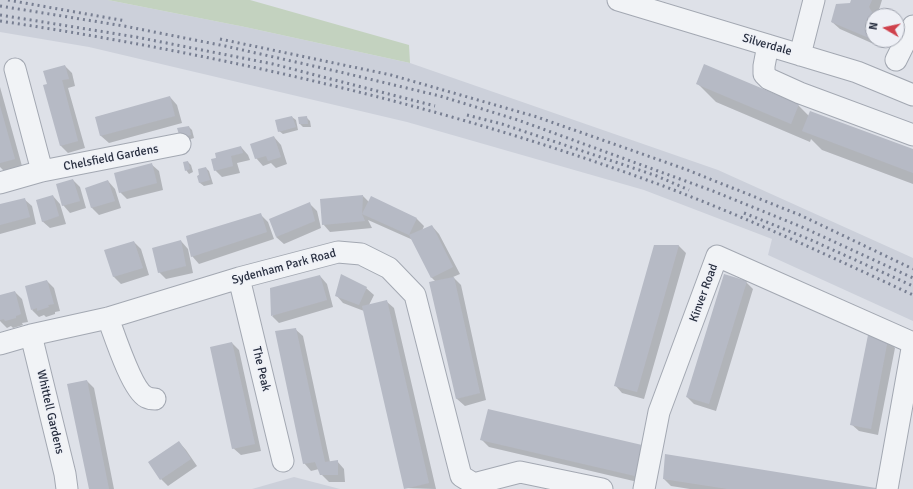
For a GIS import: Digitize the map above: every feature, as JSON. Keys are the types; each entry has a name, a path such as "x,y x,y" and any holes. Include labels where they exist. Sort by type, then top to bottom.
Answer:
{"street":[{"name":"Silverdale","path":"618,0 857,72 913,95"},
{"path":"800,55 814,0"},
{"path":"896,60 913,26"},
{"path":"768,45 764,74 769,79 800,93 913,135"},
{"path":"15,69 42,172"},
{"name":"Chelsfield Gardens","path":"0,183 42,172 180,144"},
{"name":"Sydenham Park Road","path":"0,344 31,335 108,318 239,278 338,252 361,254 389,268 416,294 461,476 474,484 489,484"},
{"name":"Kinver Road","path":"644,489 659,412 717,256 913,343 887,489"},
{"name":"The Peak","path":"239,278 283,461"},
{"path":"108,318 124,360 138,390 146,397 155,399"},
{"name":"Whittell Gardens","path":"31,335 65,474 66,489"},
{"path":"489,484 520,472 602,489"}],"shaded area":[{"path":"0,0 108,0 245,27 410,63 718,170 913,258 913,321 768,255 772,239 644,190 407,122 89,47 0,32"},
{"path":"294,477 340,489 252,489"}],"green space":[{"path":"108,0 250,0 409,45 410,63 245,27"}],"building":[{"path":"851,0 872,0 870,8 865,8 865,36 831,22 836,4 850,3"},
{"path":"704,64 799,104 791,124 696,84"},
{"path":"65,65 69,79 62,80 78,141 60,146 43,85 47,84 43,71"},
{"path":"170,96 175,116 100,136 95,117"},
{"path":"0,106 15,159 0,163"},
{"path":"810,111 913,149 913,173 802,131"},
{"path":"292,116 296,127 278,132 275,120"},
{"path":"307,116 308,124 299,124 298,117"},
{"path":"189,126 191,135 180,138 177,128"},
{"path":"274,136 281,157 268,161 266,156 255,159 250,144"},
{"path":"241,146 243,153 231,156 233,166 214,171 211,159 216,158 215,153"},
{"path":"188,161 190,169 185,171 183,162"},
{"path":"152,163 157,183 119,193 114,173"},
{"path":"206,167 210,180 199,183 197,176 199,175 198,169"},
{"path":"73,179 80,201 62,206 56,184"},
{"path":"108,180 115,201 91,208 85,188"},
{"path":"53,195 59,216 42,222 36,200"},
{"path":"363,195 362,214 365,221 322,225 320,199"},
{"path":"371,196 417,218 409,235 362,214"},
{"path":"25,198 30,217 0,225 0,204"},
{"path":"310,202 315,221 276,237 269,219"},
{"path":"261,213 267,232 191,257 186,236"},
{"path":"432,225 453,267 431,278 409,235"},
{"path":"181,240 186,266 158,273 152,248"},
{"path":"134,241 143,268 113,277 104,250"},
{"path":"654,245 679,245 637,392 614,386"},
{"path":"341,274 367,287 359,305 335,296"},
{"path":"724,274 747,281 709,404 686,397"},
{"path":"320,275 327,300 271,316 270,288"},
{"path":"454,277 480,393 456,399 429,282"},
{"path":"47,280 54,304 48,305 49,307 37,311 37,308 31,310 25,286"},
{"path":"15,291 21,314 16,316 16,318 5,321 4,319 0,320 0,295"},
{"path":"387,300 429,483 404,489 362,306"},
{"path":"296,328 325,462 338,460 338,475 320,475 315,462 303,464 275,331"},
{"path":"868,335 888,339 871,429 850,425"},
{"path":"232,342 255,444 232,449 210,347"},
{"path":"87,380 109,489 89,489 67,384"},
{"path":"488,409 642,445 635,476 480,440"},
{"path":"179,441 191,459 160,480 148,462"},
{"path":"665,454 876,489 728,489 663,479"}],"railway":[{"path":"8,0 126,21"},
{"path":"0,6 124,26 225,46 440,96 518,120 713,191 802,227 913,278"},
{"path":"0,15 136,37 273,64 435,106"},
{"path":"0,21 170,50 254,67 421,108 503,132 585,158 697,199 791,239 913,295"},
{"path":"220,39 391,75 537,117 685,169 800,215 913,269"},
{"path":"467,115 502,124 657,176 689,190"},
{"path":"744,213 811,240 913,286"}]}
